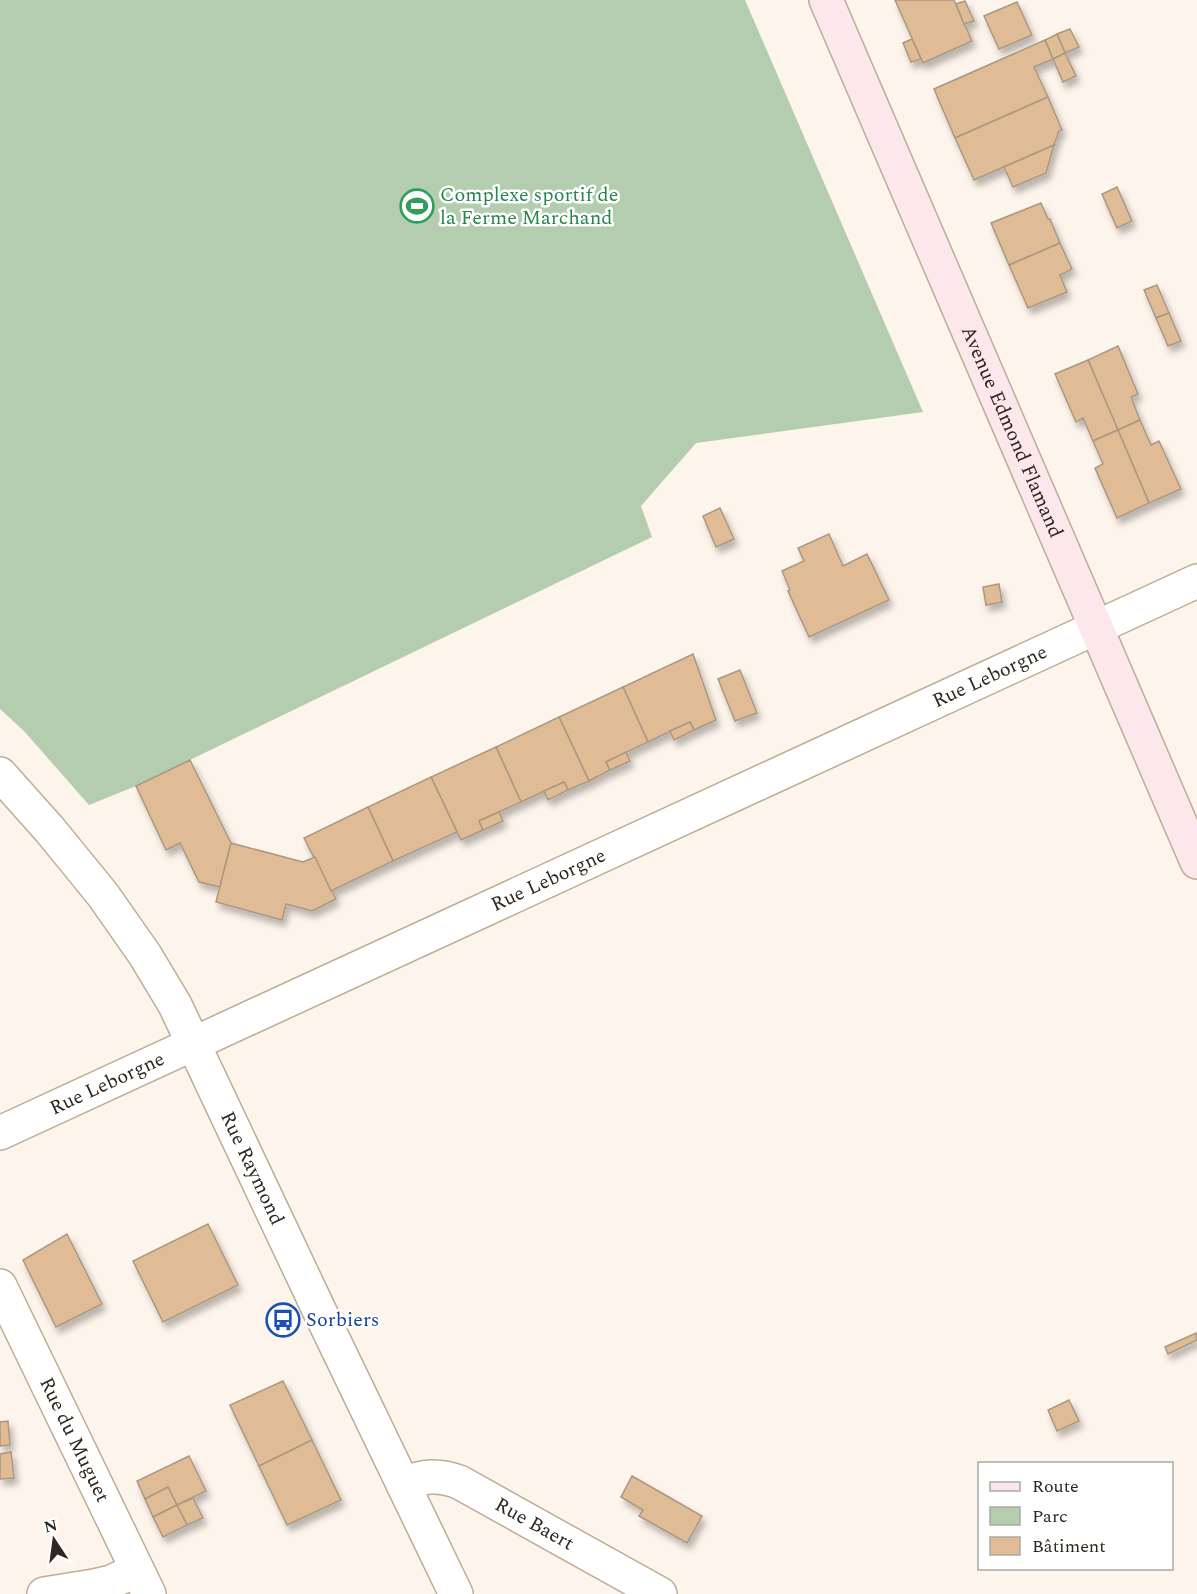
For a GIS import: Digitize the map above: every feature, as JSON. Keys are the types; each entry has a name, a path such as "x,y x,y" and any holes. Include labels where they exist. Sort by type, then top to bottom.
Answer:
{"street":[{"name":"Avenue Edmond Flamand","path":"826,0 1197,862"},
{"name":"Rue Leborgne","path":"0,1133 1197,581"},
{"name":"Rue Raymond","path":"0,774 78,864 122,921 176,1005 456,1594"},
{"name":"Rue du Muguet","path":"0,1286 143,1582"},
{"name":"Rue Baert","path":"403,1484 415,1479 436,1476 459,1482 660,1594"},
{"path":"44,1594 111,1582 143,1582"}],"green space":[{"name":"Complexe sportif de la Ferme Marchand","path":"0,0 745,0 923,412 696,443 641,506 652,537 136,786 89,805 24,731 0,709"}],"building":[{"path":"895,0 954,0 972,41 923,63"},
{"path":"965,1 974,21 964,24 956,4"},
{"path":"1017,2 1032,35 999,49 984,16"},
{"path":"1070,29 1079,47 1065,53 1057,34"},
{"path":"1057,34 1065,53 1053,59 1045,40"},
{"path":"912,39 921,59 911,62 903,43"},
{"path":"1045,40 1053,59 1034,67 1048,97 955,138 934,89"},
{"path":"1065,53 1076,76 1063,82 1053,59"},
{"path":"1048,97 1062,130 1059,131 1054,145 974,180 955,138"},
{"path":"1054,145 1046,173 1013,187 1004,167"},
{"path":"1117,187 1132,221 1117,228 1102,194"},
{"path":"1041,203 1060,243 1009,265 991,223"},
{"path":"1060,243 1072,269 1060,275 1067,292 1028,308 1009,265"},
{"path":"1157,285 1169,313 1156,318 1144,290"},
{"path":"1169,313 1181,341 1168,346 1156,318"},
{"path":"1118,346 1138,394 1131,397 1140,420 1118,430 1088,360"},
{"path":"1088,360 1118,430 1093,441 1083,418 1076,422 1055,374"},
{"path":"1140,420 1151,445 1159,441 1181,489 1149,503 1118,430"},
{"path":"1118,430 1149,503 1117,518 1095,468 1103,464 1093,441"},
{"path":"720,508 734,539 716,547 703,516"},
{"path":"829,534 843,566 867,554 889,600 809,637 788,591 790,590 782,571 804,561 798,548"},
{"path":"999,584 1002,602 986,605 983,587"},
{"path":"693,654 716,720 694,730 690,722 648,742 623,687"},
{"path":"740,670 757,713 735,721 718,679"},
{"path":"623,687 648,742 606,762 610,770 589,781 559,717"},
{"path":"559,717 589,781 568,790 564,782 521,802 496,747"},
{"path":"690,722 694,730 674,740 670,731"},
{"path":"496,747 521,802 479,821 483,830 461,840 431,777"},
{"path":"626,752 630,761 610,770 606,762"},
{"path":"190,760 231,843 220,887 199,882 180,843 166,850 136,786"},
{"path":"431,777 457,832 393,861 368,807"},
{"path":"564,782 568,790 548,800 544,791"},
{"path":"368,807 393,861 331,891 304,838"},
{"path":"499,812 503,821 483,830 479,821"},
{"path":"231,843 303,862 315,857 336,899 312,911 286,904 282,920 216,902"},
{"path":"208,1224 238,1285 163,1322 133,1261"},
{"path":"67,1234 102,1304 56,1327 23,1260"},
{"path":"1196,1333 1197,1340 1168,1354 1165,1347"},
{"path":"283,1381 312,1440 259,1466 230,1405"},
{"path":"1069,1400 1079,1421 1057,1431 1048,1410"},
{"path":"8,1421 10,1445 0,1446 0,1422"},
{"path":"312,1440 341,1500 287,1525 259,1466"},
{"path":"11,1452 14,1478 0,1479 0,1454"},
{"path":"189,1456 206,1491 177,1505 168,1487 145,1499 137,1481"},
{"path":"632,1476 702,1516 687,1543 639,1516 643,1510 621,1497"},
{"path":"168,1487 177,1505 153,1517 145,1499"},
{"path":"193,1498 203,1518 187,1525 177,1505"},
{"path":"177,1505 187,1525 163,1537 153,1517"}],"place":[{"name":"Complexe sportif de la Ferme Marchand","path":"417,206"},
{"name":"Sorbiers","path":"283,1320"}]}
